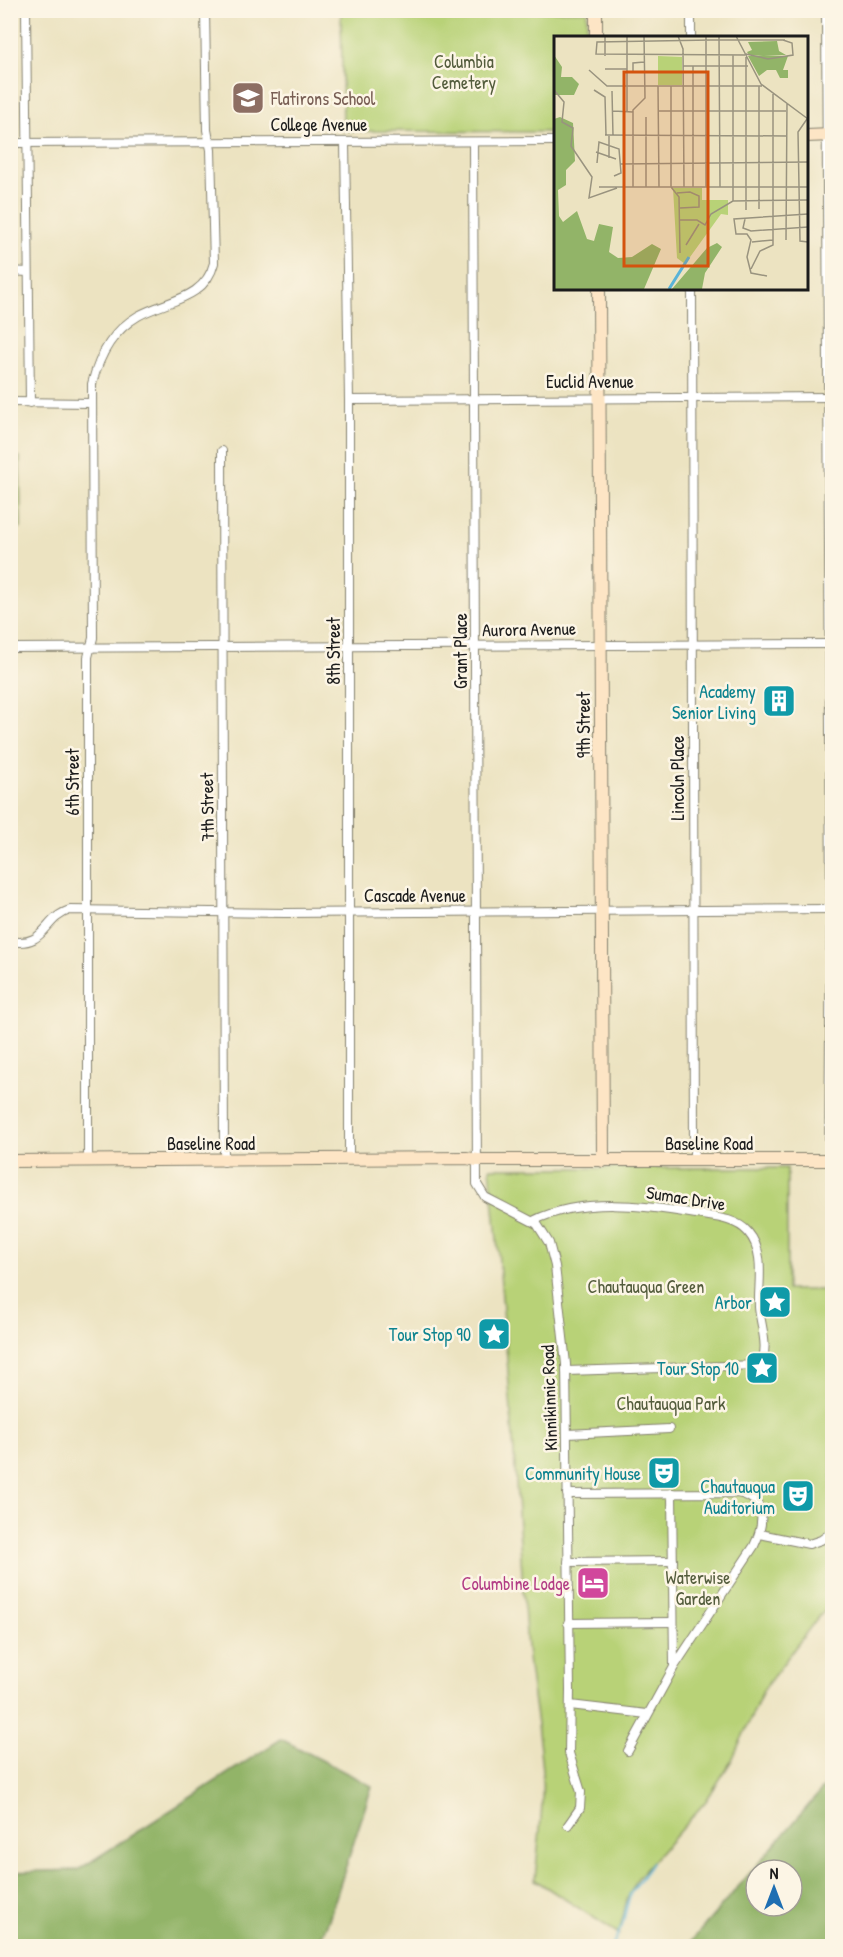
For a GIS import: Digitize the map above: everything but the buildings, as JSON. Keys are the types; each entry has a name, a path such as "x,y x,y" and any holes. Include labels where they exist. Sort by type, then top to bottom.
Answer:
{"street":[{"path":"26,10 30,403"},
{"path":"205,10 208,141"},
{"path":"596,10 596,36"},
{"path":"691,10 691,36"},
{"path":"826,10 829,136 831,1160"},
{"path":"807,136 829,136"},
{"name":"6th Street","path":"88,1161 90,911 88,657 93,638 92,403 96,369 112,338 137,316 192,294 207,281 213,263 208,141"},
{"name":"Grant Place","path":"473,141 477,1161"},
{"name":"College Avenue","path":"10,143 554,141"},
{"name":"8th Street","path":"345,142 349,400 349,1161"},
{"path":"10,271 28,272"},
{"name":"9th Street","path":"599,290 603,1161"},
{"name":"Lincoln Place","path":"692,290 694,1161"},
{"name":"Euclid Avenue","path":"349,400 829,397"},
{"path":"10,402 92,403"},
{"name":"7th Street","path":"222,451 224,1162"},
{"name":"Aurora Avenue","path":"10,648 830,644"},
{"name":"Cascade Avenue","path":"10,941 23,944 35,940 61,913 90,911 223,913 832,909"},
{"name":"Baseline Road","path":"10,1161 224,1162 467,1158 477,1161 831,1160"},
{"path":"477,1161 480,1192 495,1203 533,1221"},
{"name":"Sumac Drive","path":"533,1221 561,1211 625,1206 682,1212 739,1225 752,1238 759,1255 759,1307 765,1351 762,1362 753,1366 566,1371"},
{"name":"Kinnikinnic Road","path":"533,1221 543,1231 554,1257 566,1371 569,1746 570,1761 579,1781 581,1801 579,1811 568,1825"},
{"path":"567,1434 669,1429"},
{"path":"672,1493 674,1667"},
{"path":"567,1494 734,1493 747,1495 755,1501 762,1512 763,1521 760,1534 746,1561 674,1667 628,1751"},
{"path":"760,1534 783,1537 801,1543 821,1540 832,1532"},
{"path":"568,1562 673,1561"},
{"path":"568,1623 673,1622"},
{"path":"570,1705 647,1714"}],"green space":[{"name":"Columbia Cemetery","path":"341,11 587,11 587,36 554,36 554,132 343,131"},
{"path":"11,457 20,457 21,528 11,528"},
{"name":"Chautauqua Park","path":"490,1168 787,1168 787,1290 832,1290 832,1605 818,1617 764,1689 732,1760 706,1801 638,1878 627,1899 619,1934 535,1880 542,1771 527,1652 506,1343"},
{"path":"281,1739 372,1786 328,1922 317,1946 11,1946 11,1872 78,1870"},
{"path":"832,1778 832,1946 687,1946 744,1880 744,1918 804,1918 804,1858 763,1858"}],"waterway":[{"path":"612,1946 622,1926 630,1894 652,1863"}],"place":[{"name":"Flatirons School","path":"248,98"},
{"name":"Academy Senior Living","path":"779,701"},
{"name":"Arbor","path":"775,1302"},
{"name":"Tour Stop 90","path":"494,1334"},
{"name":"Tour Stop 10","path":"762,1368"},
{"name":"Community House","path":"664,1473"},
{"name":"Chautauqua Auditorium","path":"798,1496"},
{"name":"Columbine Lodge","path":"593,1583"}],"park label":[{"name":"Chautauqua Green","path":"646,1286"},
{"name":"Waterwise Garden","path":"698,1587"}]}
